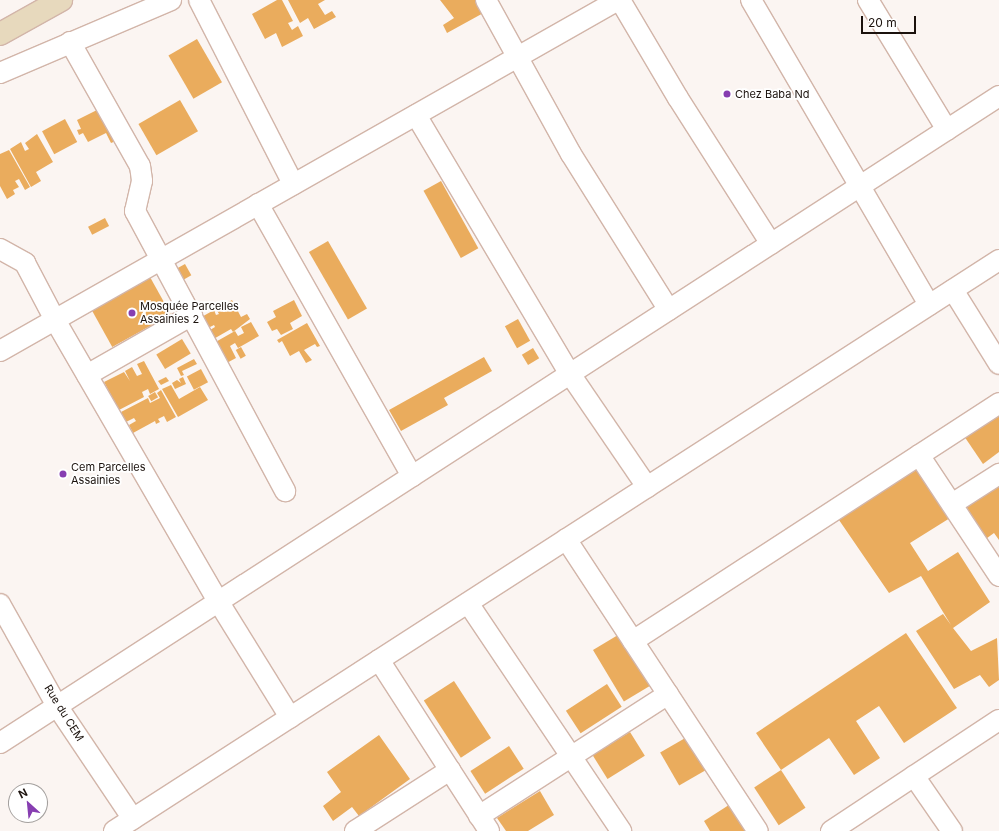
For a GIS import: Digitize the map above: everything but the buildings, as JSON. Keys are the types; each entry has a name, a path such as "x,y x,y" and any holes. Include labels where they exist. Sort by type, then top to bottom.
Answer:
{"street":[{"path":"0,34 61,0"},
{"path":"0,74 70,42 171,0"},
{"path":"199,0 293,184"},
{"path":"486,0 571,154 669,310"},
{"path":"0,351 619,0 678,98 771,244"},
{"path":"751,0 929,305"},
{"path":"868,0 946,130"},
{"path":"70,42 140,166 142,181 135,211 285,491"},
{"path":"0,743 999,96"},
{"path":"416,115 570,374 647,487"},
{"path":"258,204 412,476"},
{"path":"0,249 25,263 55,320 218,602 290,717"},
{"path":"114,831 999,260"},
{"path":"953,290 999,364"},
{"path":"87,375 192,315"},
{"path":"633,641 999,403"},
{"path":"919,455 999,576"},
{"path":"952,504 999,474"},
{"path":"566,539 758,831"},
{"path":"468,603 621,831"},
{"name":"Rue du CEM","path":"0,604 58,706 133,819"},
{"path":"379,660 484,824 571,757 668,694"},
{"path":"831,831 999,720"},
{"path":"356,831 450,770"},
{"path":"914,776 952,831"}],"place":[{"name":"Chez Baba Nd","path":"727,94"},
{"name":"Mosquée Parcelles Assainies 2","path":"132,313"},
{"name":"Cem Parcelles Assainies","path":"63,474"}]}
